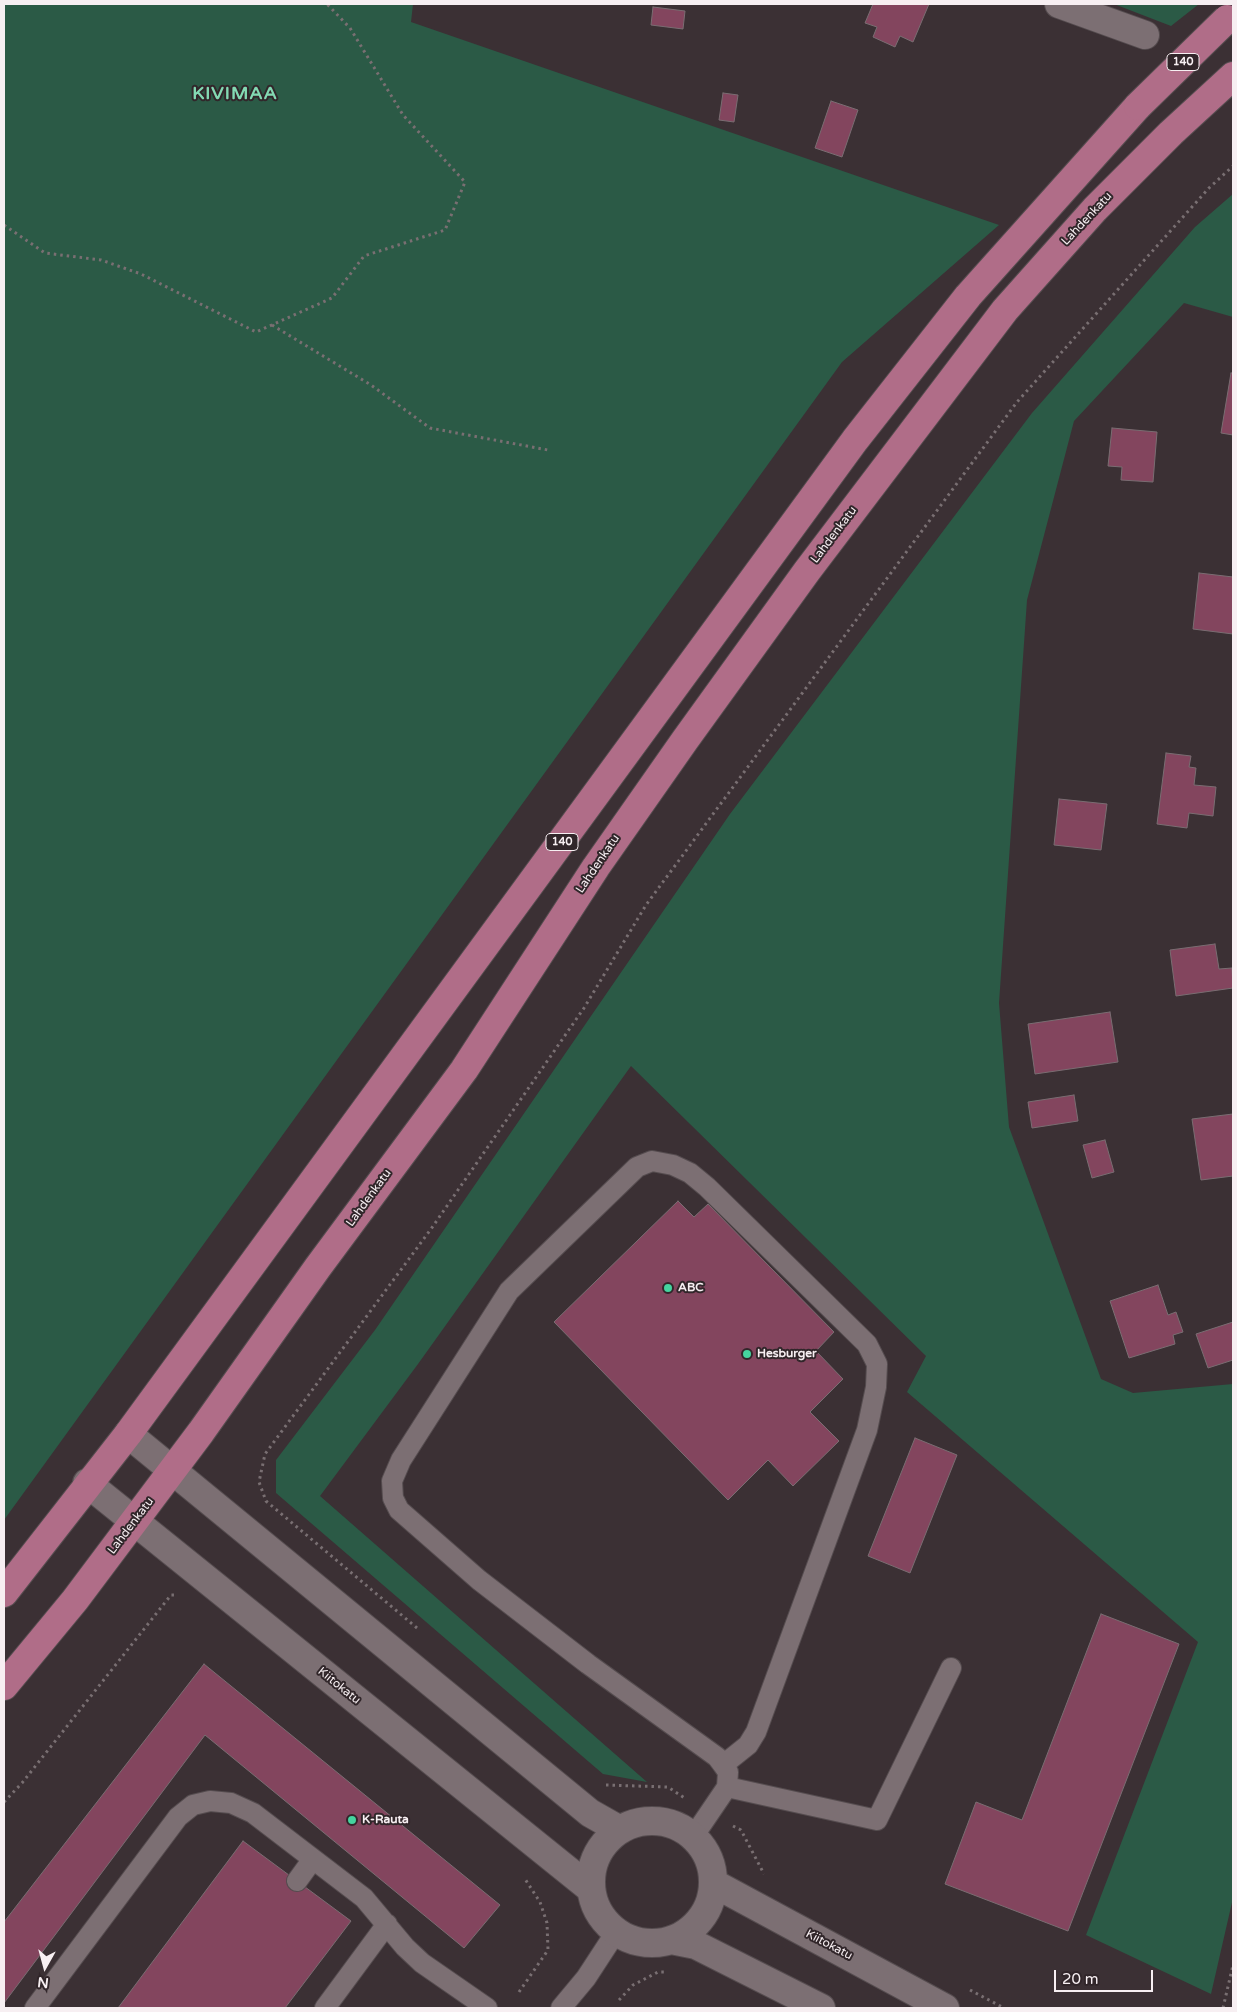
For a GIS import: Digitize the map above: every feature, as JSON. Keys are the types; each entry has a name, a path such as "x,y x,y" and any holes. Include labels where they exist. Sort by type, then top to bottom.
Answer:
{"main road":[{"name":"140","path":"4,1593 87,1483 128,1434 855,440 968,296 1138,106 1230,16"},
{"name":"Lahdenkatu","path":"4,1686 75,1600 172,1471 318,1267 464,1070 601,859 807,571 1005,310 1095,209 1170,134 1233,76"}],"street":[{"path":"1059,4 1144,35"},
{"path":"128,1434 244,1527 365,1631 590,1813 620,1830"},
{"name":"Kiitokatu","path":"87,1483 591,1889"},
{"path":"658,1821 677,1827 693,1837 704,1851 711,1866 713,1883 710,1902 701,1918 688,1932 671,1940 652,1944 633,1941 616,1932 604,1920 595,1906 591,1889 592,1872 597,1855 607,1841 620,1830 638,1823 658,1821"},
{"name":"Kiitokatu","path":"713,1883 945,2008"},
{"path":"671,1940 696,1945 821,2008"}],"lane":[{"path":"693,1837 727,1787 728,1772 723,1765 718,1758 588,1664 479,1580 398,1510 392,1498 392,1481 401,1460 510,1291 636,1167 652,1161 673,1165 690,1173 707,1186 867,1344 876,1364 876,1388 867,1430 756,1732 748,1745 723,1765"},
{"path":"727,1787 877,1820 951,1668"},
{"path":"35,2008 178,1817 193,1805 210,1801 231,1803 253,1813 364,1898 405,1947 422,1963 487,2008"},
{"path":"297,1881 313,1859"},
{"path":"325,2008 387,1924"},
{"path":"562,2008 586,1978 616,1932"}],"path":[{"path":"4,225 45,254 101,260 141,274 256,332 332,298 364,256 445,230 466,182 403,115 350,28 327,4"},
{"path":"421,1631 266,1501 259,1482 265,1454 442,1213 584,1008 646,905 1011,410 1209,188 1233,166"},
{"path":"271,325 371,385 430,428 548,450"},
{"path":"4,1802 22,1783 171,1595 179,1594"},
{"path":"603,1785 668,1787"},
{"path":"519,1992 548,1950 549,1935 540,1902 531,1885 521,1874"},
{"path":"1223,2008 1233,1965"},
{"path":"619,2000 633,1985 658,1972 674,1973"}],"green space":[{"path":"4,4 413,4 411,22 999,225 842,362 4,1520"},
{"path":"1114,4 1199,4 1171,26"},
{"path":"1233,194 1233,317 1184,303 1074,421 1027,600 999,1003 1009,1127 1101,1379 1133,1393 1233,1384 1233,1898 1211,1994 1086,1935 1198,1642 907,1392 926,1356 631,1066 418,1364 320,1496 647,1782 603,1774 276,1493 276,1460 375,1330 730,814 1032,413 1195,227"}],"building":[{"path":"873,4 929,4 913,42 900,36 895,47 873,37 877,27 865,23"},
{"path":"653,7 685,11 683,29 651,25"},
{"path":"723,93 738,95 734,122 719,120"},
{"path":"831,101 858,110 842,157 815,148"},
{"path":"1231,373 1233,373 1233,435 1221,433"},
{"path":"1112,428 1157,432 1153,482 1121,480 1122,467 1108,466"},
{"path":"1199,573 1233,577 1233,634 1193,629"},
{"path":"1166,753 1191,756 1189,767 1196,768 1194,785 1216,787 1213,816 1189,813 1187,828 1157,824"},
{"path":"1059,799 1107,804 1101,850 1054,845"},
{"path":"1215,944 1219,969 1232,968 1233,988 1176,996 1170,950"},
{"path":"1110,1012 1118,1062 1035,1074 1028,1024"},
{"path":"1074,1095 1078,1121 1032,1128 1028,1102"},
{"path":"1233,1114 1233,1176 1201,1180 1192,1119"},
{"path":"1105,1140 1114,1172 1092,1178 1083,1145"},
{"name":"ABC","path":"678,1201 694,1217 708,1204 834,1332 816,1351 843,1379 810,1412 839,1441 793,1486 768,1460 728,1500 554,1322"},
{"path":"1158,1285 1168,1315 1176,1312 1183,1332 1173,1335 1175,1344 1129,1358 1110,1301"},
{"path":"1233,1322 1233,1360 1208,1368 1196,1334"},
{"path":"915,1438 957,1455 910,1573 868,1556"},
{"path":"1101,1614 1179,1644 1068,1931 945,1884 976,1802 1022,1820"},
{"name":"K-Rauta","path":"204,1664 500,1905 464,1948 205,1735 4,2003 4,1922"},
{"path":"243,1841 351,1921 285,2008 118,2008"}],"place":[{"name":"ABC","path":"668,1288"},
{"name":"Hesburger","path":"747,1354"},
{"name":"K-Rauta","path":"352,1820"}],"district":[{"name":"KIVIMAA","path":"235,94"}]}
